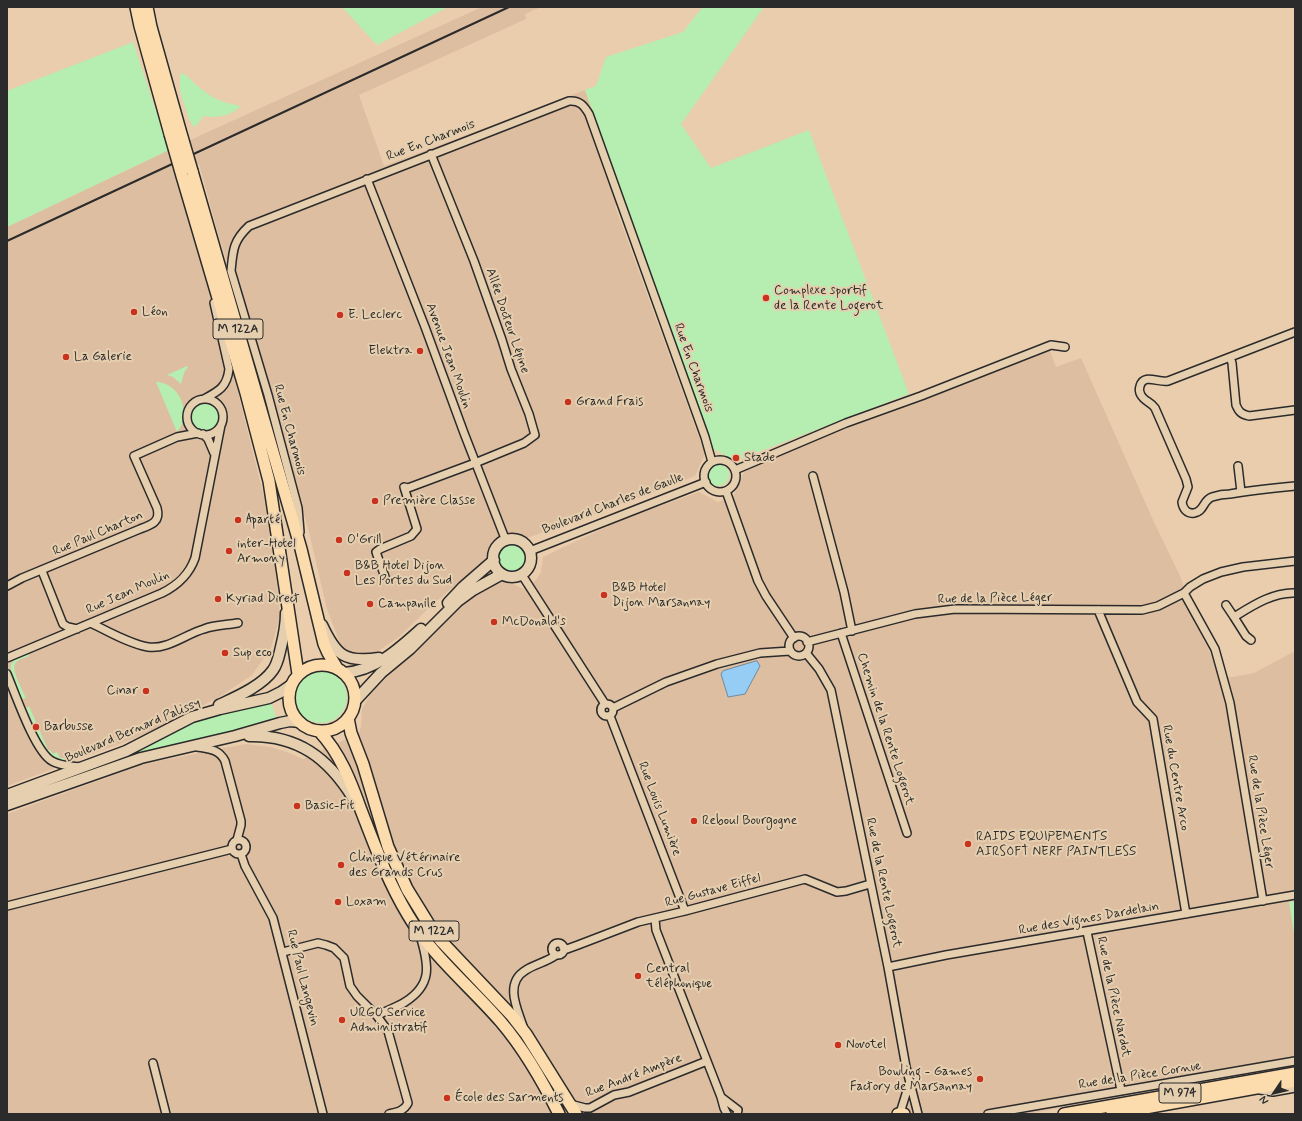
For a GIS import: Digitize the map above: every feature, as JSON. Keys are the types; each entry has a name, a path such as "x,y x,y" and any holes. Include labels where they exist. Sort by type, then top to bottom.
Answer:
{"main road":[{"name":"M 122A","path":"136,7 140,26 175,132 302,549 316,613 328,653 341,670"},
{"name":"M 122A","path":"147,7 175,132"},
{"name":"M 122A","path":"187,174 210,269 246,393 269,481 298,674"},
{"path":"514,540 524,543 530,551 531,560 528,568 522,575 512,577 502,574 496,568 494,552 499,545 506,541 514,540"},
{"path":"341,670 351,681 354,690 355,701 353,710 343,724 335,728 319,731 308,728 293,714 289,705 288,695 291,685 298,674 305,669 317,665 329,665 341,670 359,671 388,657 400,649 494,560"},
{"path":"355,701 381,673 410,649 458,601 473,590 502,574"},
{"path":"192,717 247,691 271,673 278,659 286,623 285,585"},
{"path":"316,613 325,632 338,651 350,659 364,660 388,657"},
{"name":"Boulevard Bernard Palissy","path":"7,795 126,751 192,717 269,698 291,685"},
{"name":"M 122A","path":"348,718 351,733 361,758 388,847 407,890 441,940 464,967 501,1003 526,1034 576,1114"},
{"name":"Boulevard Bernard Palissy","path":"7,805 127,762 187,746 235,736 280,723 290,721 300,722"},
{"name":"M 122A","path":"319,731 333,749 347,774 391,884 408,916 451,971 502,1023 528,1060 559,1114"},
{"path":"235,736 268,736 284,739 310,751 326,763 337,774 361,810"},
{"name":"M 974","path":"1064,1114 1295,1073"},
{"name":"M 974","path":"1112,1114 1295,1081"}],"street":[{"name":"Rue En Charmois","path":"302,549 298,508 262,373 231,271 232,250 242,233 249,226 256,223 569,100 574,100 585,106 590,114 705,437 712,462"},
{"name":"Allée Docteur Lépine","path":"431,154 474,261 511,370 534,426 535,435 524,443 475,463"},
{"name":"Avenue Jean Moulin","path":"367,179 506,541"},
{"path":"210,269 214,302 229,369 228,378 218,391 195,402 191,406 188,411 188,421 190,426 208,439 215,455"},
{"path":"1295,332 1168,381 1160,381 1150,378 1140,385 1139,389 1142,397 1150,402 1155,408 1186,478 1188,487 1182,498 1182,502 1184,509 1188,512 1196,512 1202,509 1205,502 1210,497 1295,486"},
{"path":"735,470 846,423 1051,345 1065,347"},
{"path":"1230,356 1232,362 1236,405 1239,412 1243,415 1249,416 1295,410"},
{"path":"201,434 213,432 221,425 223,414 221,409 213,401 204,399"},
{"path":"177,437 188,421"},
{"name":"Rue Jean Moulin","path":"7,658 167,591 177,585 190,569 194,558 221,425"},
{"name":"Rue Paul Charton","path":"7,586 155,522 158,516 157,508 134,456 177,437 201,434"},
{"path":"725,460 729,462 735,470 735,480 733,485 726,491 716,491 708,486 706,482 704,473 712,462 725,460"},
{"path":"385,577 376,552 411,536 417,529 404,487 408,488 475,463"},
{"path":"1238,466 1242,492"},
{"path":"813,476 844,592 852,631"},
{"name":"Boulevard Charles de Gaulle","path":"530,551 706,482"},
{"path":"726,491 758,580 766,596 794,638"},
{"name":"Rue de la Pièce Léger","path":"807,642 915,614 939,610 1142,610 1158,606 1184,593 1190,587 1203,579 1222,572 1295,561"},
{"path":"42,571 63,624 77,629"},
{"path":"522,575 605,704 611,705 613,708"},
{"name":"Rue de la Pièce Léger","path":"1184,593 1215,649 1230,703 1263,901"},
{"path":"1234,617 1268,599 1283,594 1295,593"},
{"path":"1226,605 1246,636 1251,640"},
{"name":"Rue du Centre Arco","path":"1098,610 1137,702 1153,719 1186,914"},
{"path":"91,623 135,644 150,648 175,641 204,628 238,623"},
{"path":"56,638 63,624"},
{"name":"Chemin de la Rente Logerot","path":"841,633 907,833"},
{"path":"613,708 666,682 716,664 760,653 790,651 798,656 806,653 808,647 807,642 800,637 794,638 790,642 790,651"},
{"name":"Rue de la Rente Logerot","path":"806,653 819,669 831,690 910,1081 918,1114"},
{"path":"7,674 42,752 52,761 60,764 84,767"},
{"path":"605,704 600,710 604,716 610,716 613,708"},
{"name":"Rue Louis Lumière","path":"610,716 686,911"},
{"path":"187,746 216,751 220,753 225,761 241,820 237,840 232,844 232,849"},
{"path":"232,849 234,852 241,854 246,850 246,844 240,840 237,840"},
{"path":"7,906 232,849"},
{"name":"Rue Paul Langevin","path":"241,854 245,866 273,918 283,952 323,1114"},
{"name":"Rue Gustave Eiffel","path":"526,1034 515,1003 513,992 514,982 518,976 526,970 556,955 551,949 554,944 560,943 567,949 638,922 655,919 805,879 837,892 870,884"},
{"name":"Rue des Vignes Dardelain","path":"888,967 953,954 1295,895"},
{"path":"655,919 656,930 727,1114"},
{"name":"Rue de la Pièce Nardot","path":"1086,932 1121,1090"},
{"path":"377,1016 386,1010 404,1003 419,991 427,973 426,956 420,933"},
{"path":"283,952 318,943 334,948 344,958 350,986 357,996 377,1016 388,1031 408,1103 401,1111 389,1114"},
{"name":"Rue André Ampère","path":"570,1104 585,1108 594,1106 614,1095 629,1092 706,1061"},
{"name":"Rue de la Pièce Cornue","path":"988,1114 1295,1061"},
{"path":"153,1063 166,1114"},
{"name":"Rue de la Rente Logerot","path":"901,1114 910,1081"},
{"path":"1248,1090 1273,1092 1295,1088"},
{"path":"721,1097 738,1110 737,1114"},
{"path":"592,1114 594,1106"}],"shaded area":[{"path":"482,7 541,7 525,14 526,19 359,95 384,166 585,90 625,202 615,206 705,454 695,476 530,537 525,537 516,533 494,540 486,557 480,564 431,606 399,637 374,654 353,655 345,650 340,643 327,609 308,528 219,237 199,164 193,166 186,142"},
{"path":"169,150 235,381 264,497 277,582 280,617 271,648 252,675 219,697 173,721 135,738 7,786 7,227"},
{"path":"1050,351 1056,367 1081,358 1153,520 1181,578 1194,622 1210,652 1219,677 1233,677 1254,673 1295,651 1295,1064 1028,1114 7,1114 7,814 144,764 219,749 246,744 270,747 303,759 359,733 361,727 362,709 370,695 411,652 456,609 493,584 501,582 513,584 524,589 536,580 541,572 543,557 621,520 699,492 718,502 733,497 744,472 803,445"}],"green space":[{"path":"342,7 448,7 377,45"},
{"name":"Complexe sportif de la Rente Logerot","path":"705,7 764,7 681,124 711,168 809,130 909,394 735,461 712,448 585,90 596,86 606,57 683,32 701,9"},
{"path":"133,42 169,150 7,227 7,91"},
{"path":"182,73 205,92 215,98 226,103 241,106 231,113 223,116 205,116 194,127 189,119 180,90 180,75"},
{"path":"187,366 188,367 184,373 181,384 173,377 167,375"},
{"path":"156,382 164,383 172,387 182,401 184,417 182,425 177,432"},
{"path":"205,402 215,406 219,416 215,426 205,430 195,426 191,416 195,406"},
{"path":"718,464 726,467 729,475 726,483 718,486 710,483 707,475 710,467"},
{"path":"512,545 522,549 526,559 522,569 512,573 502,569 498,559 502,549"},
{"path":"29,654 29,656 17,661 14,667 16,676 26,698 22,699 14,681 11,666 12,663 19,657"},
{"path":"321,671 335,675 343,683 347,697 343,711 335,719 321,723 307,719 299,711 295,697 299,683 307,675"},
{"path":"271,702 277,720 250,729 135,756 133,752 186,725 208,716"},
{"path":"29,706 36,722 33,723 26,708"},
{"path":"39,729 48,750 50,750 53,754 57,752 60,758 64,758 65,762 54,758 46,751 36,731"},
{"path":"1295,901 1295,933 1294,933 1289,902"}],"water":[{"path":"757,661 760,666 745,694 728,697 721,674 723,671"}],"railway":[{"path":"7,241 509,7"}],"place":[{"name":"Complexe sportif de la Rente Logerot","path":"766,298"},
{"name":"Léon","path":"134,312"},
{"name":"E. Leclerc","path":"340,315"},
{"name":"Elektra","path":"420,351"},
{"name":"La Galerie","path":"66,357"},
{"name":"Grand Frais","path":"568,402"},
{"name":"Stade","path":"736,458"},
{"name":"Première Classe","path":"375,501"},
{"name":"Aparté","path":"238,520"},
{"name":"O'Grill","path":"339,540"},
{"name":"inter-Hotel Armony","path":"229,551"},
{"name":"B&B Hotel Dijon Les Portes du Sud","path":"347,573"},
{"name":"B&B Hotel Dijon Marsannay","path":"604,595"},
{"name":"Kyriad Direct","path":"218,599"},
{"name":"Campanile","path":"370,604"},
{"name":"McDonald's","path":"494,622"},
{"name":"Sup eco","path":"225,653"},
{"name":"Cinar","path":"146,691"},
{"name":"Barbusse","path":"36,727"},
{"name":"Basic-Fit","path":"297,806"},
{"name":"Reboul Bourgogne","path":"694,821"},
{"name":"RAIDS EQUIPEMENTS AIRSOFT NERF PAINTLESS","path":"968,844"},
{"name":"Clinique Vétérinaire des Grands Crus","path":"341,865"},
{"name":"Loxam","path":"338,902"},
{"name":"Central téléphonique","path":"638,976"},
{"name":"URGO Service Administratif","path":"342,1020"},
{"name":"Novotel","path":"838,1045"},
{"name":"Bowling - Games Factory de Marsannay","path":"980,1079"},
{"name":"École des Sarments","path":"447,1098"}]}
